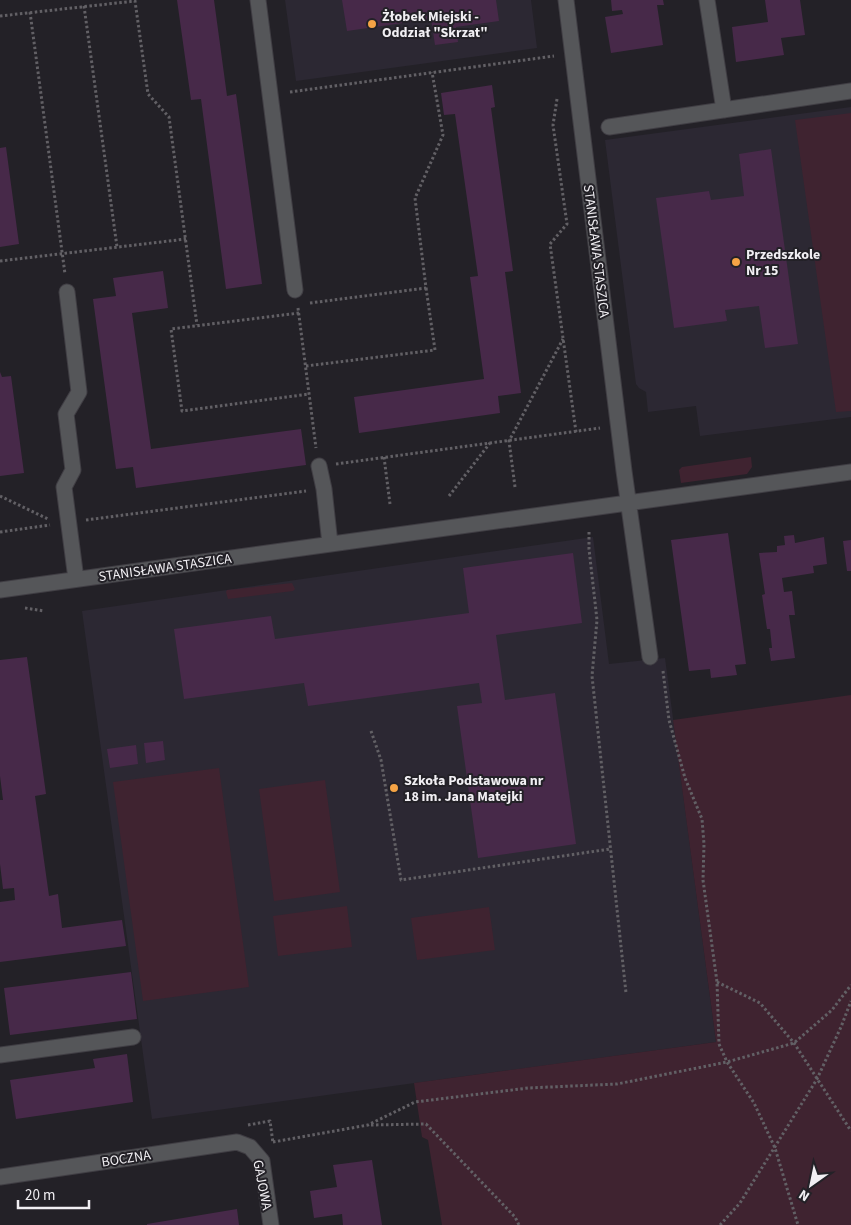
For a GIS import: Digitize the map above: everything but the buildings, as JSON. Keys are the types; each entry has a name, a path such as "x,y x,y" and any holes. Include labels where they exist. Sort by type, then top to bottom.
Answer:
{"street":[{"path":"258,0 295,290"},
{"name":"STANISŁAWA STASZICA","path":"566,0 629,502"},
{"path":"707,0 724,110"},
{"path":"609,127 851,91"},
{"path":"67,292 79,392 66,414 73,470 64,487 76,580"},
{"path":"319,466 324,489 330,544"},
{"name":"STANISŁAWA STASZICA","path":"0,590 851,472"},
{"path":"629,502 649,653"},
{"path":"0,1055 134,1037"},
{"name":"BOCZNA","path":"0,1177 237,1142 250,1147"},
{"name":"GAJOWA","path":"250,1147 262,1161 271,1225"}],"path":[{"path":"0,16 135,1 148,94 169,117 198,325"},
{"path":"84,6 117,247"},
{"path":"30,12 67,292"},
{"path":"286,92 554,56 555,65"},
{"path":"306,366 435,350 415,198 443,135 432,72"},
{"path":"559,92 553,125 567,224 550,244 576,432"},
{"path":"0,261 186,239"},
{"path":"308,304 426,288"},
{"path":"293,306 298,305 319,466 601,428"},
{"path":"299,313 171,329 182,411 309,394"},
{"path":"515,487 509,440 563,339"},
{"path":"449,496 490,443"},
{"path":"384,457 390,504"},
{"path":"69,522 324,489"},
{"path":"0,496 58,524 0,532"},
{"path":"589,532 589,549 597,620 592,676 626,992"},
{"path":"649,653 661,655 669,720 684,778 702,818 704,844 703,880 717,982 719,1044 726,1062 754,1103 775,1148 798,1225"},
{"path":"371,731 381,760 401,880 610,849"},
{"path":"717,982 760,1003 794,1043 851,1132"},
{"path":"368,1125 415,1102 528,1088 616,1084 726,1062 794,1043 832,1010 851,985"},
{"path":"720,1225 740,1203 817,1079 851,1001"},
{"path":"273,1142 368,1125 426,1124 515,1217 518,1225"}],"shaded area":[{"path":"285,0 531,0 537,48 296,81"},
{"name":"Przedszkole Nr 15","path":"851,107 851,417 700,436 696,406 648,412 646,392 636,384 605,140"},
{"path":"851,113 851,411 836,412 795,120"},
{"path":"751,457 752,467 747,474 681,483 679,470 682,467"},
{"name":"Szkoła Podstawowa nr 18 im. Jana Matejki","path":"593,537 609,664 665,658 716,1042 152,1119 82,611"},
{"path":"292,583 295,589 293,591 228,599 226,592 227,590"},
{"path":"851,695 851,1225 442,1225 428,1140 422,1137 414,1083 716,1042 673,720"},
{"path":"219,768 249,987 143,1001 113,782"},
{"path":"325,780 340,892 274,901 259,789"},
{"path":"347,906 352,947 278,956 273,916"},
{"path":"489,907 495,950 417,960 411,918"}],"place":[{"name":"Żłobek Miejski - Oddział \"Skrzat\"","path":"372,24"},
{"name":"Przedszkole Nr 15","path":"736,262"},
{"name":"Szkoła Podstawowa nr 18 im. Jana Matejki","path":"394,788"}]}
